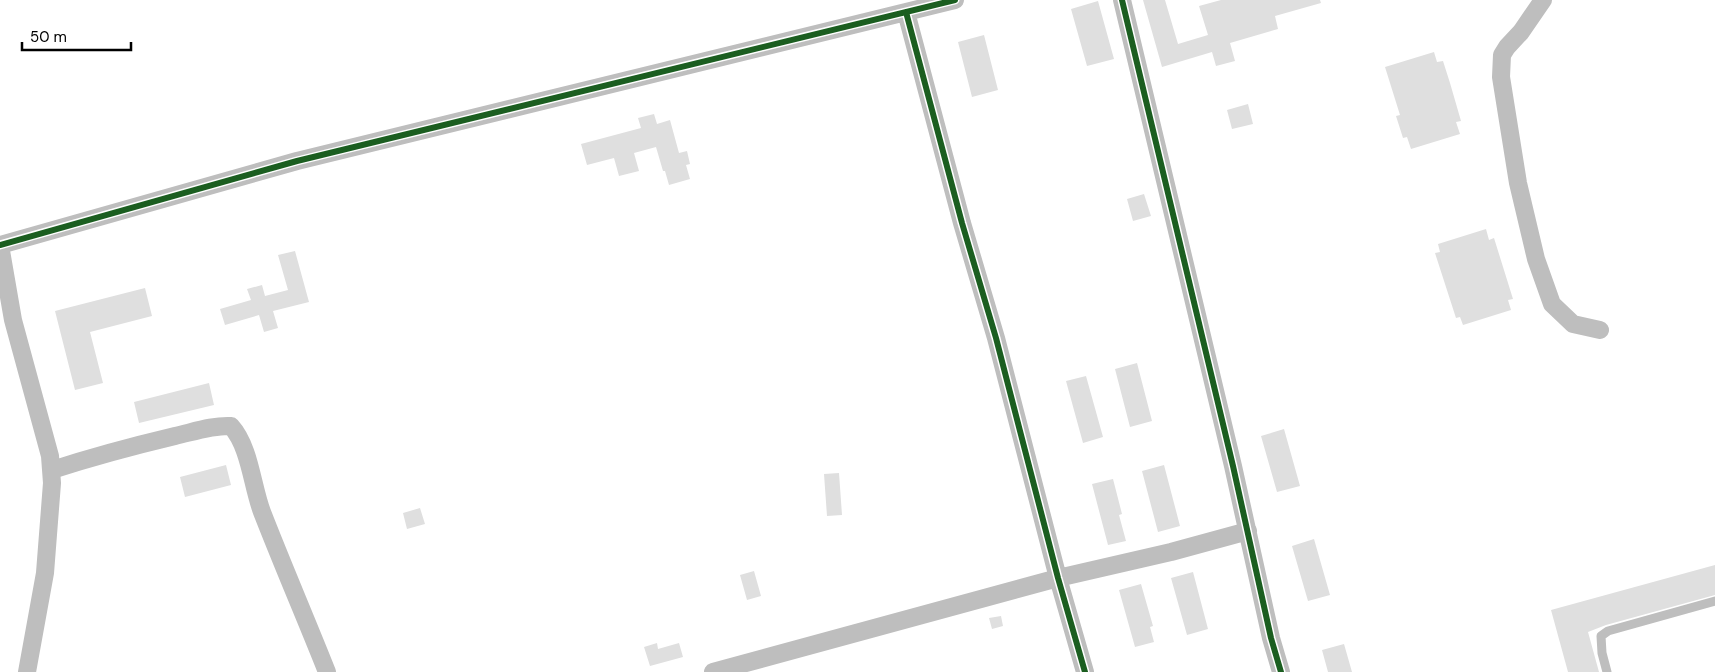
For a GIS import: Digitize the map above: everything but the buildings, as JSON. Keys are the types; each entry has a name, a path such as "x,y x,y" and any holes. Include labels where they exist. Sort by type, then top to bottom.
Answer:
{"street":[{"path":"27,672 45,573 52,470 50,456 13,320 0,245 297,161 955,0"},
{"path":"1122,0 1248,531 1271,638 1281,672"},
{"path":"1543,0 1502,55 1502,77 1518,183 1536,259 1552,304 1573,324 1600,330"},
{"path":"906,12 962,223 996,338 1058,578 1085,672"},
{"path":"52,470 127,447 201,430 232,426 245,453 262,510 327,672"},
{"path":"713,672 1058,578 1172,552 1248,531"}],"lane":[{"path":"1607,672 1602,653 1601,636 1608,631 1715,601"}],"cycle path":[{"path":"0,245 297,161 955,0"},
{"path":"1122,0 1233,466 1271,638 1281,672"},
{"path":"906,12 962,223 996,338 1058,578 1085,672"}]}
